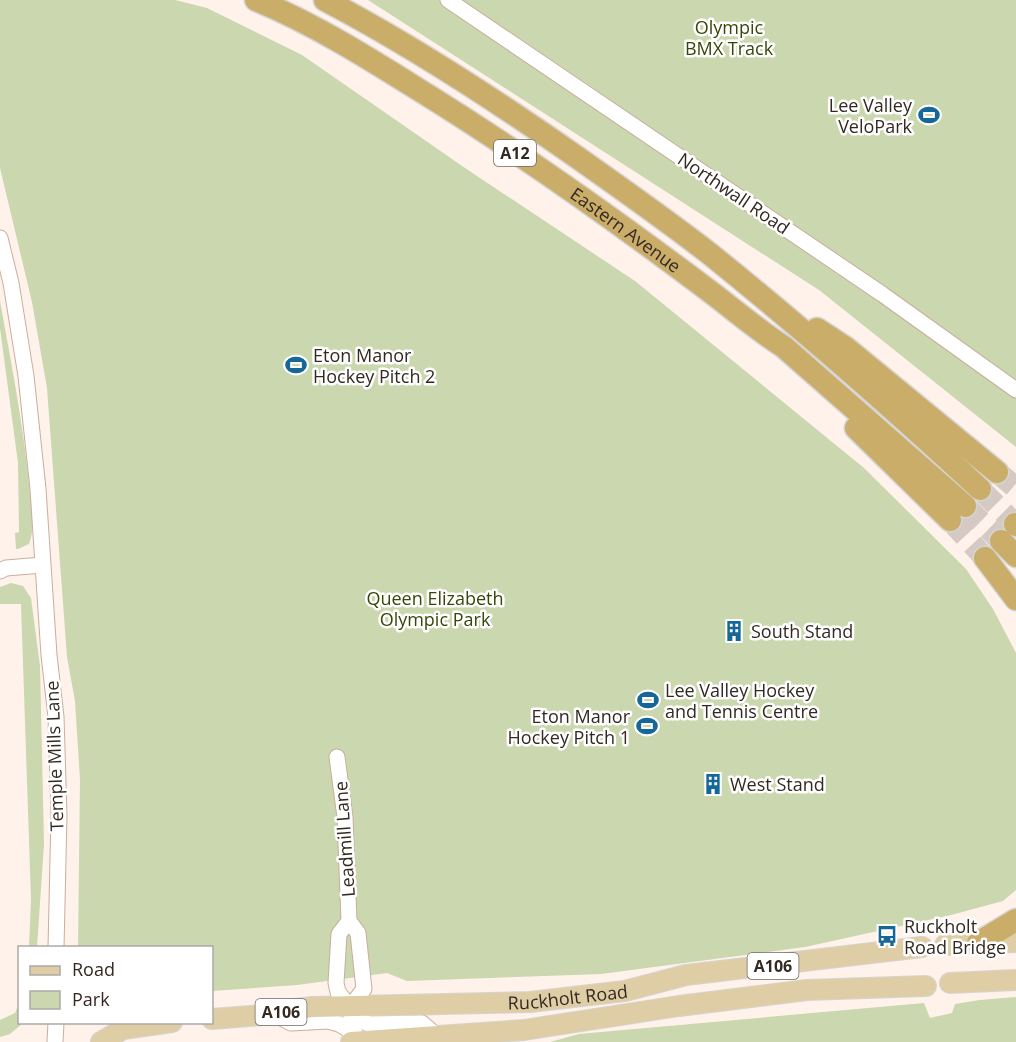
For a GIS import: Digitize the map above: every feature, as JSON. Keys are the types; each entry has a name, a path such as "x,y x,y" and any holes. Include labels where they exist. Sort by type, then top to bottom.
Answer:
{"highway":[{"name":"Eastern Avenue","path":"256,0 380,65 461,115 545,173 705,288 758,330 783,364 852,424 965,505 871,390 710,255 654,212 491,98 419,53 325,0"},
{"name":"A12","path":"710,255 846,348 997,472"},
{"path":"985,558 1016,599"},
{"path":"978,943 1016,920"}],"main road":[{"path":"945,945 1016,942"},
{"name":"Ruckholt Road","path":"213,1019 274,1014 312,1007 351,1012 390,1004 530,1002 625,991 686,975 922,947"},
{"path":"950,983 1016,980"},
{"name":"Ruckholt Road","path":"355,1040 416,1040 554,1026 679,1006 807,990 926,986"},
{"path":"101,1042 123,1029 164,1024"}],"street":[{"name":"Northwall Road","path":"448,0 882,294 1016,390"},
{"name":"Temple Mills Lane","path":"0,238 23,355 32,423 49,655 56,717 59,815 56,946"},
{"path":"0,571 6,568 43,565"},
{"name":"Leadmill Lane","path":"337,757 345,817 349,921 358,933 364,989 351,1012"},
{"name":"Leadmill Lane","path":"349,921 339,934 336,983 338,992 351,1012 355,1040"},
{"path":"351,1012 369,1024 422,1023 438,1037"},
{"path":"274,1014 291,1023 328,1021 339,1024 355,1040"},
{"path":"55,1042 56,1024"}],"green space":[{"name":"Queen Elizabeth Olympic Park","path":"0,0 175,0 207,8 302,55 465,168 635,281 864,468 966,569 993,609 1016,653 1016,890 1003,901 951,915 805,947 601,974 407,981 387,973 297,985 213,991 213,946 78,946 80,780 75,701 67,657 47,388 32,302 0,168"},
{"name":"Olympic BMX Track","path":"368,0 1016,0 1016,447 819,290"},
{"path":"0,301 20,415 32,514 29,544 18,549 16,549 15,533 19,532 18,463 0,328"},
{"path":"11,583 23,586 31,598 40,666 44,844 37,946 29,946 31,899 21,604 0,604 0,587"},
{"path":"1016,997 1016,1042 550,1042 579,1034 924,1003 930,1018 952,1013 955,1004"},
{"path":"18,1006 18,1024 22,1024 10,1034 0,1037 0,1020 15,1013"}],"tunnel":[{"path":"997,472 1016,488"},
{"path":"980,489 1015,524"},
{"path":"965,506 1001,541"},
{"path":"950,520 985,558"}],"place":[{"name":"Lee Valley VeloPark","path":"929,115"},
{"name":"Eton Manor Hockey Pitch 2","path":"296,365"},
{"name":"South Stand","path":"734,631"},
{"name":"Lee Valley Hockey and Tennis Centre","path":"648,700"},
{"name":"Eton Manor Hockey Pitch 1","path":"647,726"},
{"name":"West Stand","path":"713,784"},
{"name":"Ruckholt Road Bridge","path":"887,936"}]}
